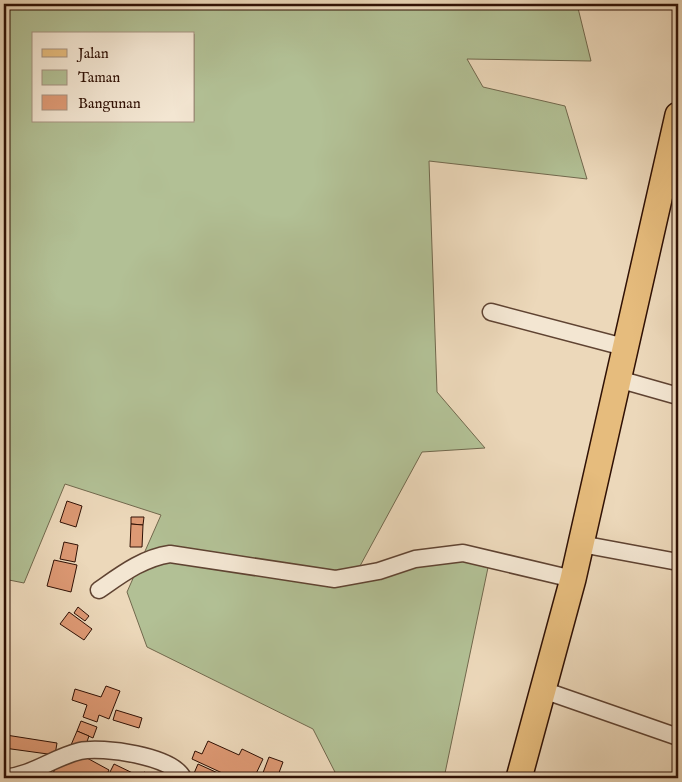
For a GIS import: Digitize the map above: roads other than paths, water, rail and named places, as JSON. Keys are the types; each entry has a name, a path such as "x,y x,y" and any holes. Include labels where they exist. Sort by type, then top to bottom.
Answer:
{"main road":[{"path":"519,778 573,579 678,116"}],"street":[{"path":"491,312 624,348"},
{"path":"618,379 678,396"},
{"path":"581,544 678,562"},
{"path":"99,590 128,570 154,556 170,554 335,579 379,571 414,560 464,553 573,579"},
{"path":"543,690 678,738"},
{"path":"4,778 29,774 79,751 97,749 166,763 178,770 183,778"}]}
